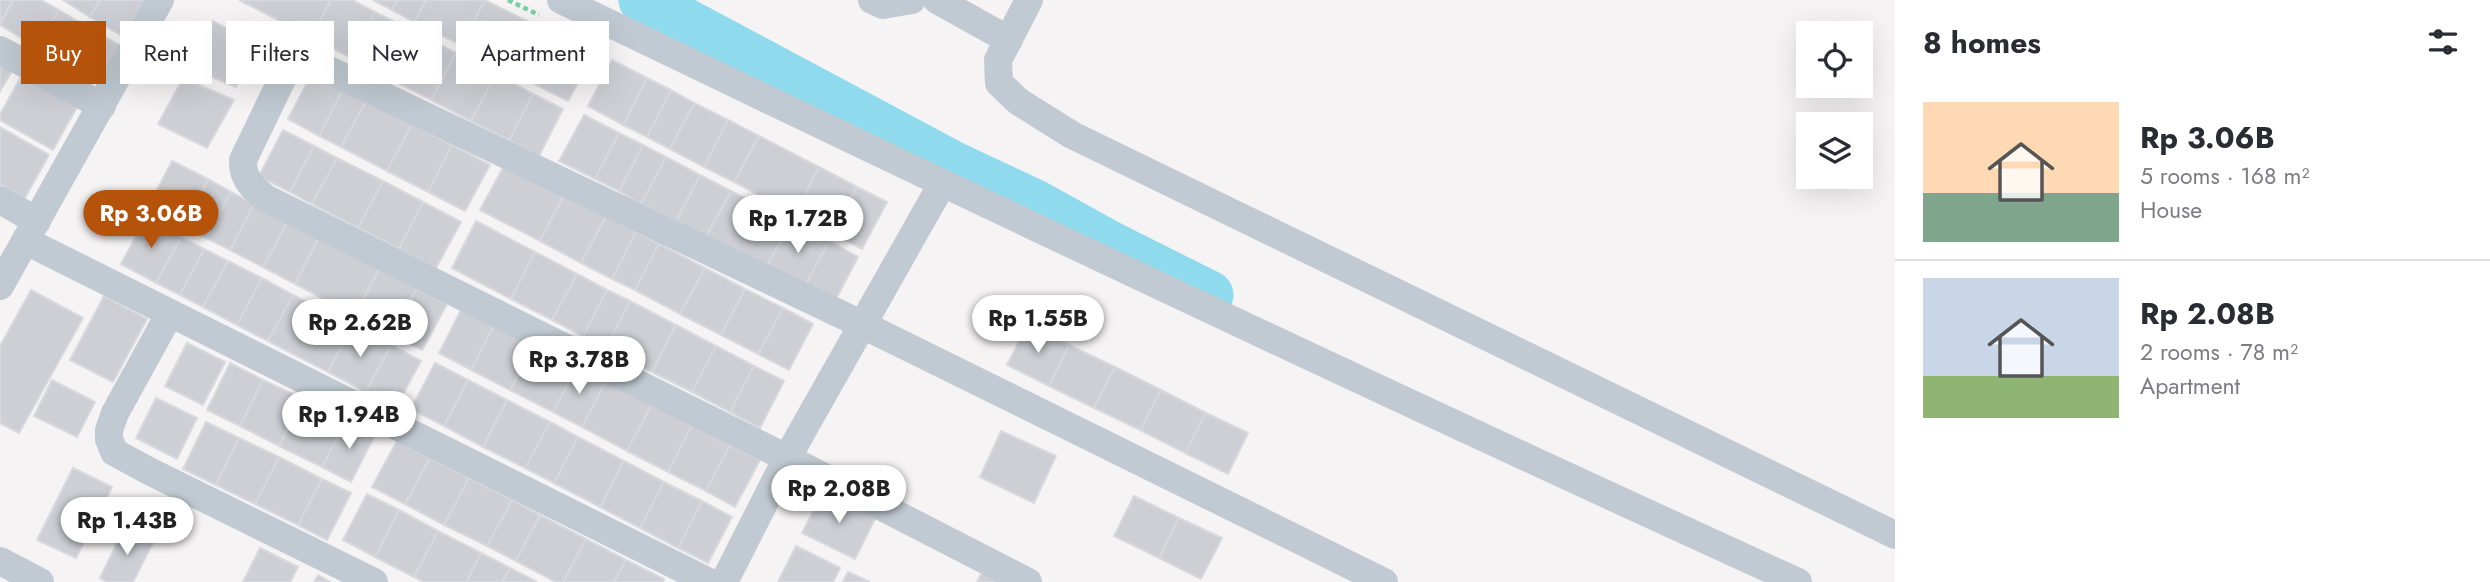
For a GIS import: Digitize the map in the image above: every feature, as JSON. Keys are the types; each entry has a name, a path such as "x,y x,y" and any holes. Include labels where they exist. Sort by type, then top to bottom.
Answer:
{"street":[{"path":"0,286 160,0"},
{"path":"561,0 942,184 1524,457 1798,582"},
{"path":"872,0 883,5 912,0"},
{"path":"1029,0 998,60 999,83 1018,102 1072,135 1895,535"},
{"path":"945,4 1009,40"},
{"path":"0,50 102,106"},
{"path":"1028,582 265,198 250,186 242,169 243,160 286,71 301,61 314,63 861,324 1384,582"},
{"path":"724,582 786,458 942,184"},
{"path":"0,200 31,231 170,313 709,582"},
{"path":"170,313 115,413 109,439 114,452 374,582"},
{"path":"0,561 40,582"}],"building":[{"path":"0,0 13,0 0,23"},
{"path":"13,0 41,0 59,10 52,21 21,21 21,37 0,25"},
{"path":"63,0 100,0 90,17"},
{"path":"100,0 145,0 133,21 120,21 120,35 106,26 106,21 97,21 90,17"},
{"path":"239,0 331,0 320,21 280,21"},
{"path":"331,0 352,0 375,12 370,21 348,21 348,56 334,49 334,21 320,21"},
{"path":"373,0 397,0 392,10"},
{"path":"397,0 426,0 415,21 392,10"},
{"path":"426,0 485,0 474,21 456,21 456,43 442,36 442,21 415,21"},
{"path":"485,0 525,20 524,21 474,21"},
{"path":"59,10 78,21 52,21"},
{"path":"375,12 393,21 370,21"},
{"path":"212,21 226,28 226,83 212,77"},
{"path":"106,37 120,48 106,71"},
{"path":"442,46 456,53 442,79"},
{"path":"456,53 456,84 491,84 471,121 431,100 442,84"},
{"path":"612,60 647,78 623,125 588,106 599,84 609,84 609,66"},
{"path":"0,64 12,71 0,91"},
{"path":"21,77 21,84 37,84 77,107 53,150 0,120 0,114"},
{"path":"647,78 671,90 647,137 623,125"},
{"path":"180,84 197,84 234,100 207,148 158,124"},
{"path":"306,84 333,84 343,89 319,136 288,119"},
{"path":"400,84 440,84 431,100"},
{"path":"491,84 514,84 533,94 509,140 471,121"},
{"path":"539,84 577,84 568,101 538,86"},
{"path":"343,89 366,101 341,147 319,136"},
{"path":"671,90 694,103 670,149 647,137"},
{"path":"533,94 563,109 539,156 509,140"},
{"path":"366,101 412,124 387,171 341,147"},
{"path":"694,103 728,120 704,167 670,149"},
{"path":"584,115 619,133 595,179 559,161"},
{"path":"728,120 759,136 734,182 704,167"},
{"path":"412,124 452,145 428,192 387,171"},
{"path":"0,127 49,155 25,198 0,184"},
{"path":"283,130 314,146 290,192 259,176"},
{"path":"619,133 643,145 619,191 595,179"},
{"path":"759,136 819,167 795,214 734,182"},
{"path":"452,145 490,165 465,211 428,192"},
{"path":"643,145 666,157 641,204 619,191"},
{"path":"314,146 337,158 312,204 290,192"},
{"path":"666,157 700,175 676,221 641,204"},
{"path":"337,158 383,181 358,228 312,204"},
{"path":"172,161 208,179 183,226 148,207"},
{"path":"505,164 564,195 540,241 480,210"},
{"path":"819,167 857,187 832,233 795,214"},
{"path":"700,175 731,191 706,237 676,221"},
{"path":"208,179 231,192 206,238 183,226"},
{"path":"383,181 423,202 399,249 358,228"},
{"path":"857,187 887,202 862,249 832,233"},
{"path":"731,191 791,222 766,268 706,237"},
{"path":"231,192 254,204 230,250 206,238"},
{"path":"564,195 606,216 581,263 540,241"},
{"path":"423,202 461,222 436,268 399,249"},
{"path":"254,204 288,221 263,267 230,250"},
{"path":"606,216 636,232 612,279 581,263"},
{"path":"146,218 181,237 156,283 121,264"},
{"path":"288,221 319,237 295,284 263,267"},
{"path":"476,221 535,252 511,299 452,268"},
{"path":"791,222 829,241 804,288 766,268"},
{"path":"636,232 659,244 635,290 612,279"},
{"path":"181,237 204,249 180,295 156,283"},
{"path":"319,237 379,269 355,315 295,284"},
{"path":"829,241 858,257 834,303 804,288"},
{"path":"659,244 705,268 680,314 635,290"},
{"path":"204,249 228,261 203,307 180,295"},
{"path":"535,252 577,274 552,320 511,299"},
{"path":"228,261 262,278 237,325 203,307"},
{"path":"705,268 745,289 721,335 680,314"},
{"path":"379,269 417,288 392,334 355,315"},
{"path":"577,274 607,290 583,336 552,320"},
{"path":"262,278 293,295 268,341 237,325"},
{"path":"417,288 447,304 422,350 392,334"},
{"path":"745,289 783,308 758,354 721,335"},
{"path":"31,290 83,318 19,433 0,423 0,346"},
{"path":"607,290 630,301 606,348 583,336"},
{"path":"293,295 353,326 328,372 268,341"},
{"path":"104,296 147,319 113,382 70,360"},
{"path":"630,301 676,325 652,372 606,348"},
{"path":"463,306 495,323 471,370 439,353"},
{"path":"783,308 813,324 789,370 758,354"},
{"path":"495,323 535,344 510,390 471,370"},
{"path":"1028,324 1069,345 1049,386 1007,365"},
{"path":"676,325 716,346 692,392 652,372"},
{"path":"353,326 391,345 366,392 328,372"},
{"path":"187,343 225,362 203,405 165,386"},
{"path":"535,344 577,366 553,412 510,390"},
{"path":"391,345 421,361 396,407 366,392"},
{"path":"1069,345 1115,367 1094,408 1049,386"},
{"path":"716,346 754,366 730,412 692,392"},
{"path":"230,363 263,380 240,426 207,410"},
{"path":"435,363 468,380 444,426 411,409"},
{"path":"577,366 606,381 582,427 553,412"},
{"path":"754,366 784,381 760,428 730,412"},
{"path":"1115,367 1161,390 1140,430 1094,408"},
{"path":"52,380 95,402 77,437 34,416"},
{"path":"263,380 303,399 279,446 240,426"},
{"path":"468,380 507,400 483,447 444,426"},
{"path":"606,381 652,404 627,451 582,427"},
{"path":"1161,390 1206,413 1185,453 1140,430"},
{"path":"156,398 197,418 177,459 136,438"},
{"path":"303,399 346,421 322,467 279,446"},
{"path":"507,400 550,422 525,468 483,447"},
{"path":"652,404 692,425 668,472 627,451"},
{"path":"1206,413 1248,433 1228,474 1185,453"},
{"path":"346,421 375,435 351,482 322,467"},
{"path":"206,422 239,438 216,485 183,469"},
{"path":"550,422 578,437 554,483 525,468"},
{"path":"692,425 730,445 706,491 668,472"},
{"path":"1001,431 1056,456 1034,503 980,477"},
{"path":"578,437 624,461 600,507 554,483"},
{"path":"239,438 279,457 255,504 216,485"},
{"path":"397,441 430,458 405,504 372,487"},
{"path":"730,445 760,460 735,507 706,491"},
{"path":"279,457 322,479 298,525 255,504"},
{"path":"430,458 469,478 444,525 405,504"},
{"path":"624,461 664,482 640,528 600,507"},
{"path":"73,468 112,487 76,558 37,540"},
{"path":"469,478 512,500 487,546 444,525"},
{"path":"322,479 351,493 327,540 298,525"},
{"path":"664,482 702,501 678,548 640,528"},
{"path":"824,490 876,517 855,559 802,533"},
{"path":"367,494 399,510 375,557 343,540"},
{"path":"1134,496 1179,518 1159,558 1114,536"},
{"path":"512,500 540,515 516,561 487,546"},
{"path":"702,501 732,517 708,563 678,548"},
{"path":"399,510 438,531 414,577 375,557"},
{"path":"540,515 586,539 563,582 556,582 516,561"},
{"path":"1179,518 1222,538 1201,579 1159,558"},
{"path":"125,527 154,541 133,582 107,582 100,578"},
{"path":"438,531 481,553 466,582 424,582 414,577"},
{"path":"586,539 626,560 614,582 563,582"},
{"path":"796,546 840,568 833,582 778,582"},
{"path":"260,548 298,567 290,582 243,582"},
{"path":"481,553 510,568 502,582 466,582"},
{"path":"626,560 664,579 663,582 614,582"},
{"path":"510,568 537,582 502,582"},
{"path":"983,571 1007,582 977,582"},
{"path":"848,572 870,582 843,582"},
{"path":"318,575 330,582 314,582"}],"waterway":[{"path":"643,0 956,167 1035,204 1209,295"}]}
